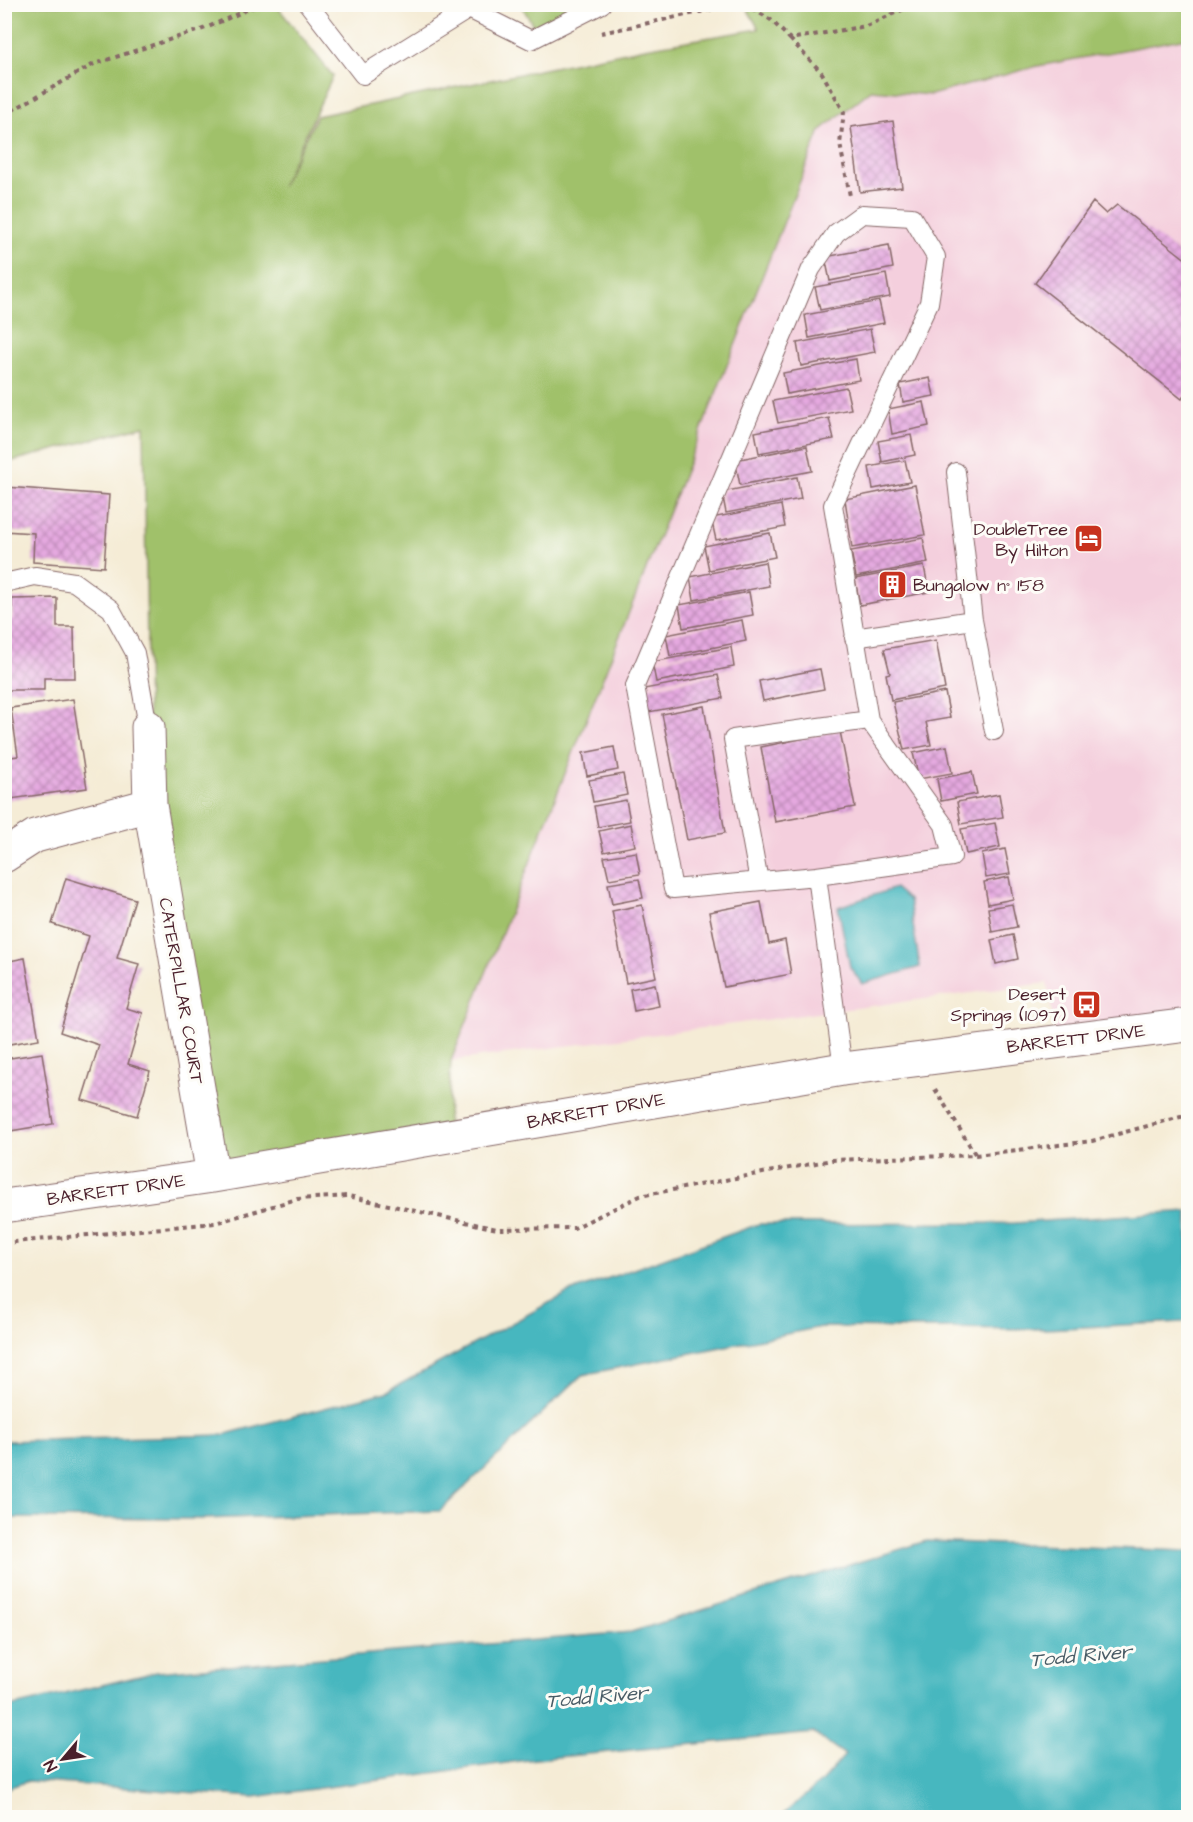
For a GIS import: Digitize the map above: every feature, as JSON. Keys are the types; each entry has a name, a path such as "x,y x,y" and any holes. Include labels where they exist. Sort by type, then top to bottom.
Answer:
{"street":[{"name":"CATERPILLAR COURT","path":"148,726 150,806 213,1176"},
{"path":"4,856 35,836 150,806"},
{"name":"BARRETT DRIVE","path":"4,1206 213,1176 843,1069 1188,1025"}],"lane":[{"path":"308,4 363,75 470,9 531,40 602,4"},
{"path":"862,214 912,218 936,257 929,303 833,505 855,638 869,720 944,825 952,857 817,876 673,889 635,686 811,269 836,233 862,214"},
{"path":"956,472 973,620 994,731"},
{"path":"4,582 35,576 74,582 111,609 135,653 148,726"},
{"path":"855,638 973,620"},
{"path":"759,881 733,739 869,720"},
{"path":"817,876 843,1069"}],"path":[{"path":"4,115 94,64 206,28 260,4"},
{"path":"589,34 612,32 738,4"},
{"path":"745,4 771,20 822,73 844,112 840,144 854,219"},
{"path":"790,39 866,26 915,4"},
{"path":"926,1058 934,1088 976,1155"},
{"path":"4,1243 214,1223 297,1199 348,1196 497,1229 574,1228 640,1196 832,1160 976,1155 1092,1141 1188,1115"}],"shaded area":[{"path":"1188,38 1188,1025 1057,1042 1047,983 451,1061 820,131 871,90 931,95 1038,66"}],"green space":[{"path":"5,5 276,5 333,76 281,187 317,116 645,48 759,29 745,5 1188,5 1188,38 1038,66 931,95 871,90 820,131 451,1061 447,1136 213,1176 148,727 144,426 5,463"},
{"path":"521,5 574,5 534,27"}],"water":[{"path":"895,888 909,900 920,967 862,984 850,967 838,907"},
{"path":"1188,1211 1188,1321 1045,1329 821,1327 582,1375 440,1511 202,1519 5,1518 5,1441 222,1435 386,1392 567,1293 759,1224 1015,1223"},
{"name":"Todd River","path":"927,1541 1188,1551 1188,1817 780,1817 821,1782 845,1755 814,1733 536,1759 254,1797 28,1781 5,1789 5,1708 156,1672 631,1632"}],"building":[{"path":"893,121 902,187 860,192 851,127"},
{"path":"1093,202 1106,214 1117,205 1188,261 1188,388 1182,399 1035,283"},
{"path":"889,245 893,268 830,281 825,257"},
{"path":"886,274 890,297 820,310 815,287"},
{"path":"879,301 884,323 809,338 805,315"},
{"path":"870,329 875,352 801,366 797,343"},
{"path":"856,359 859,380 787,394 783,373"},
{"path":"930,378 934,396 903,402 900,384"},
{"path":"846,387 851,409 778,423 773,401"},
{"path":"924,402 929,426 892,434 888,409"},
{"path":"829,418 834,439 759,453 755,432"},
{"path":"911,435 915,455 882,462 878,441"},
{"path":"807,446 812,471 740,485 735,460"},
{"path":"905,460 910,482 873,489 869,467"},
{"path":"797,477 801,499 726,513 722,492"},
{"path":"915,485 925,535 852,548 845,499"},
{"path":"6,487 109,495 104,567 33,562 34,533 4,531"},
{"path":"781,505 785,527 716,540 711,518"},
{"path":"770,533 775,557 709,570 704,546"},
{"path":"923,538 928,563 856,577 851,551"},
{"path":"765,562 769,586 694,600 690,577"},
{"name":"Bungalow n° 158","path":"924,566 929,592 860,605 855,579"},
{"path":"749,592 753,615 683,628 679,605"},
{"path":"57,598 57,627 74,627 75,678 44,678 44,690 4,690 4,619 12,619 12,599"},
{"path":"742,620 746,641 670,656 666,635"},
{"path":"936,640 945,689 891,700 886,674 890,673 884,649"},
{"path":"731,647 734,667 656,682 652,662"},
{"path":"820,669 824,689 763,701 759,681"},
{"path":"718,675 723,698 649,712 644,689"},
{"path":"945,692 950,718 926,722 931,745 904,750 893,702"},
{"path":"73,699 87,788 4,800 4,724 11,757 18,756 11,708"},
{"path":"704,706 725,833 687,840 662,714"},
{"path":"840,731 855,807 775,822 761,747"},
{"path":"947,746 952,773 919,779 913,753"},
{"path":"614,747 618,770 587,776 583,753"},
{"path":"972,772 977,794 941,801 937,779"},
{"path":"623,774 627,795 593,802 589,780"},
{"path":"999,794 1003,817 961,824 957,802"},
{"path":"626,800 630,821 598,827 594,806"},
{"path":"995,823 1000,847 966,854 961,829"},
{"path":"631,824 635,846 604,852 599,831"},
{"path":"1005,849 1010,874 986,878 982,854"},
{"path":"636,852 640,874 609,879 604,857"},
{"path":"1009,877 1013,899 988,904 984,882"},
{"path":"66,878 135,899 117,958 139,964 126,1008 143,1013 128,1064 150,1071 137,1116 82,1100 99,1045 60,1032 89,936 52,924"},
{"path":"639,879 643,898 612,904 608,884"},
{"path":"761,902 769,944 785,940 791,974 724,987 709,912"},
{"path":"1012,904 1017,927 992,932 988,908"},
{"path":"642,905 656,977 626,983 612,911"},
{"path":"1013,935 1018,959 996,964 991,940"},
{"path":"25,958 39,1039 4,1045 4,962"},
{"path":"655,984 659,1006 634,1011 630,989"},
{"path":"42,1053 53,1124 4,1132 4,1059"}],"place":[{"name":"DoubleTree By Hilton","path":"1089,539"},
{"name":"Bungalow n° 158","path":"892,585"},
{"name":"Desert Springs (1097)","path":"1087,1004"}]}
